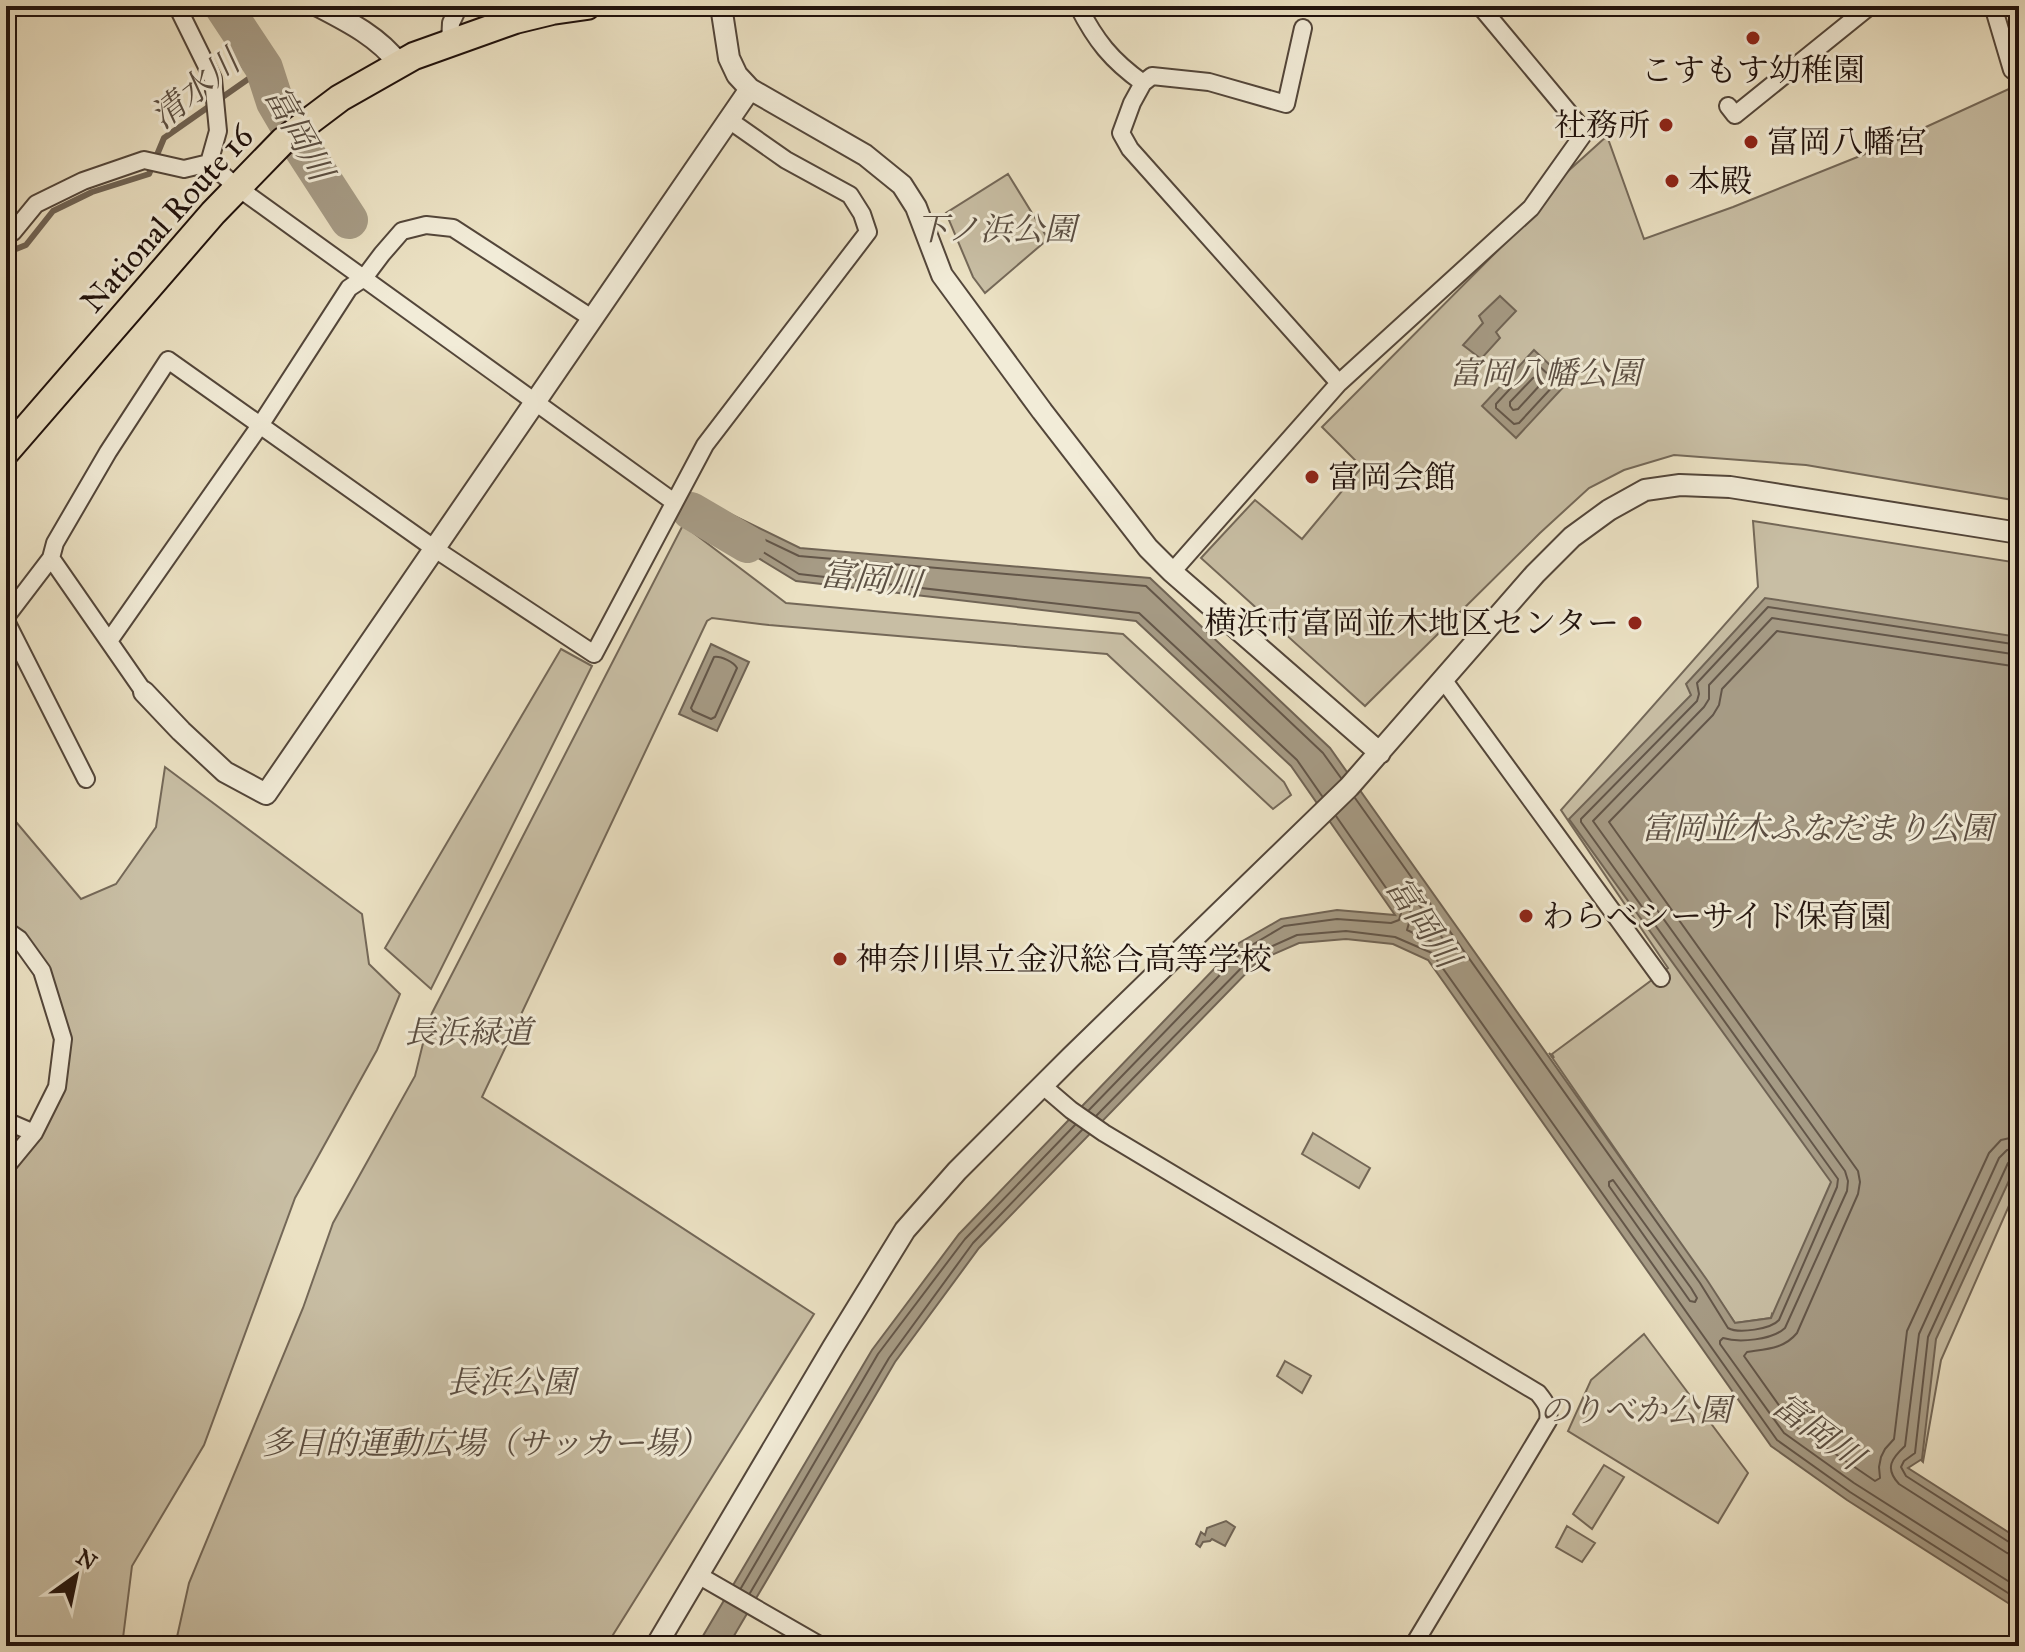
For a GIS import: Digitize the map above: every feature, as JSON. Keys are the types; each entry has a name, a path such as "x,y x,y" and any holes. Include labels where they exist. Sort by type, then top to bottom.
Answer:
{"highway":[{"name":"National Route 16","path":"6,452 237,187 283,141 340,98 399,64 450,42 515,20 587,6"}],"street":[{"path":"177,6 213,79 218,131 209,163"},
{"path":"318,6 388,49 399,64"},
{"path":"450,42 451,23 459,6"},
{"path":"721,6 729,58 737,75 750,89 865,155 902,185 916,207 942,275 1148,548 1380,753"},
{"path":"1078,6 1112,59 1143,83"},
{"path":"1172,572 1339,383 1531,208 1585,132 1480,6"},
{"path":"1728,106 1735,115 1870,6"},
{"path":"1993,6 2012,70"},
{"path":"1303,28 1286,104 1209,82 1152,76 1143,83 1132,103 1121,133 1130,149 1339,383"},
{"path":"51,558 144,692 225,772 266,794 750,89"},
{"path":"86,779 6,619 51,558 55,543 108,452 168,360 435,549 594,654 705,445 868,232 862,214 850,195 786,160 729,120"},
{"path":"6,235 13,232 36,204 83,181 144,160 184,169 209,163"},
{"path":"209,163 237,187 674,502"},
{"path":"109,641 261,424 349,288 364,278 402,231 426,225 453,228 593,319"},
{"path":"656,1646 905,1230 957,1171 1349,787 1442,678 1572,537 1609,510 1645,490 1680,485 1730,487 2019,533"},
{"path":"1442,678 1661,978"},
{"path":"6,930 19,939 42,971 63,1039 57,1087 34,1133 6,1167"},
{"path":"1043,1086 1104,1133 1538,1393 1547,1404 1548,1421 1413,1646"},
{"path":"6,1121 34,1133"},
{"path":"698,1575 821,1646"}],"green space":[{"name":"富岡八幡公園","path":"2019,87 2019,501 1806,465 1674,455 1624,470 1589,488 1365,706 1201,558 1255,500 1302,539 1362,467 1322,427 1545,203 1566,173 1607,136 1644,239 1880,148"},
{"name":"下ノ浜公園","path":"1008,174 1048,239 985,293 973,277 946,213"},
{"name":"富岡並木ふなだまり公園","path":"1753,521 2019,563 2019,1183 1941,1360 1923,1462 1772,1314 1771,1318 1735,1323 1549,1053 1554,1058 1552,1054 1668,968 1561,810 1758,587"},
{"name":"長浜公園","path":"683,525 786,603 1123,634 1284,782 1291,795 1273,809 1107,654 712,618 707,621 482,1097 814,1314 606,1646 175,1646 189,1583 303,1308 333,1223 415,1076 432,1013"},
{"path":"561,649 592,666 431,989 385,948"},
{"path":"165,767 362,914 369,964 400,994 377,1050 295,1198 204,1445 132,1566 122,1646 6,1646 6,1174 37,1137 68,1039 25,935 6,920 6,810 81,899 116,884 156,827"},
{"path":"1313,1133 1370,1168 1359,1188 1302,1154"},
{"name":"のりべか公園","path":"1644,1334 1748,1473 1718,1523 1568,1431 1591,1380"},
{"path":"1285,1361 1311,1376 1302,1393 1277,1376"},
{"path":"1604,1465 1624,1477 1592,1529 1573,1514"},
{"path":"1567,1526 1595,1543 1582,1562 1556,1547"}],"water":[{"path":"1500,296 1516,311 1496,332 1500,338 1481,359 1463,345 1483,323 1479,316"},
{"path":"1534,350 1568,382 1516,438 1482,406"},
{"name":"富岡並木ふなだまり公園","path":"710,504 800,548 1150,578 1330,748 1735,1323 1771,1318 1831,1182 1569,819 1691,695 1686,684 1765,598 2019,637 2019,1159 1936,1339 1922,1459 1908,1468 2019,1539 2019,1610 1847,1500 1771,1446 1428,960 1393,944 1346,939 1299,943 1258,961 979,1248 895,1362 728,1646 697,1646 872,1350 959,1234 1239,943 1281,919 1337,910 1395,915 1291,766 1136,621 796,581 699,522"},
{"path":"711,644 749,662 717,731 679,714"},
{"path":"1226,1521 1235,1527 1225,1546 1212,1539 1203,1542 1200,1547 1196,1544 1201,1532 1205,1535 1207,1528"}],"waterway":[{"name":"富岡川","path":"223,6 264,68 275,102 299,143 349,220"},
{"name":"清水川","path":"6,253 26,245 53,211 92,192 149,174 164,138 264,68"},
{"name":"富岡川","path":"691,511 747,544"}],"place":[{"name":"こすもす幼稚園","path":"1753,38"},
{"name":"社務所","path":"1666,125"},
{"name":"富岡八幡宮","path":"1751,142"},
{"name":"本殿","path":"1672,181"},
{"name":"富岡会館","path":"1312,477"},
{"name":"横浜市富岡並木地区センター","path":"1635,623"},
{"name":"わらべシーサイド保育園","path":"1526,916"},
{"name":"神奈川県立金沢総合高等学校","path":"840,959"}],"park label":[{"name":"長浜緑道","path":"468,1032"},
{"name":"多目的運動広場（サッカー場）","path":"485,1443"}]}
